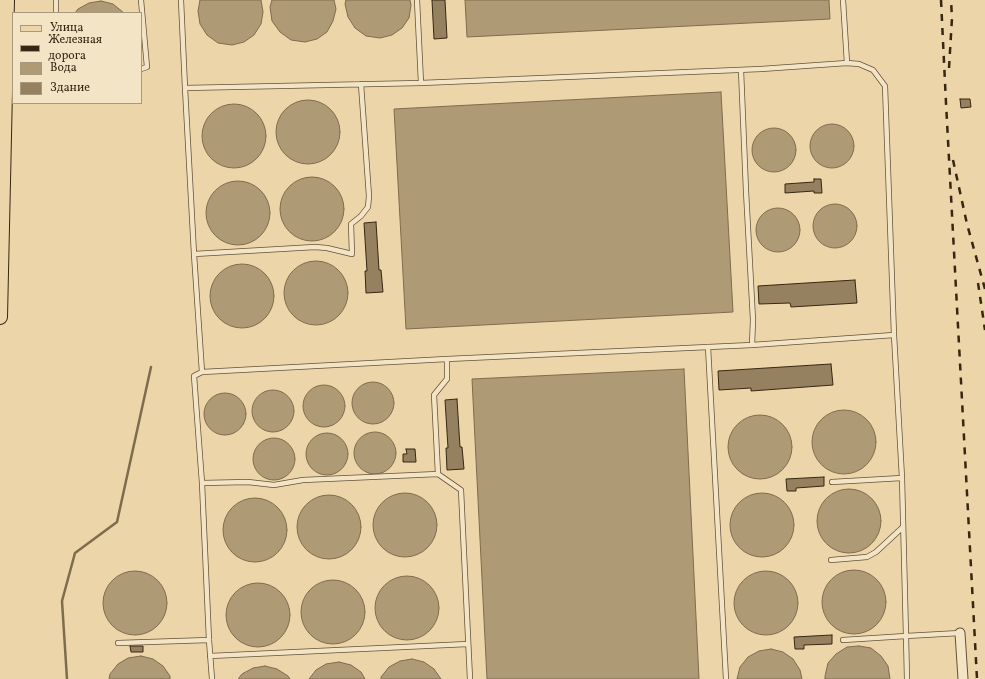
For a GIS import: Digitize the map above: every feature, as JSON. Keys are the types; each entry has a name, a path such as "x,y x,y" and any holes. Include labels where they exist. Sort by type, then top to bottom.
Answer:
{"main road":[{"path":"0,317 7,0"}],"street":[{"path":"960,633 963,679"}],"lane":[{"path":"56,0 56,12"},
{"path":"141,0 147,67 142,69"},
{"path":"181,0 194,254 202,372"},
{"path":"416,0 421,83"},
{"path":"843,0 847,63"},
{"path":"185,88 421,83 742,70 847,63 859,64 873,70 885,86 894,335 902,478 907,679"},
{"path":"742,70 746,191 753,320 752,345"},
{"path":"194,254 315,247 327,248 352,254 351,224 361,216 368,207 369,196 361,84"},
{"path":"212,679 202,483 194,376 202,372 752,345 894,335"},
{"path":"708,347 726,679"},
{"path":"438,474 434,395 447,379 447,359"},
{"path":"202,483 248,482 274,485 303,480 438,474 461,490 470,679"},
{"path":"832,482 902,478"},
{"path":"831,560 867,557 876,552 903,527"},
{"path":"843,640 960,633"},
{"path":"118,644 209,640"},
{"path":"210,656 468,644"}],"water":[{"path":"200,0 261,0 263,12 261,24 254,35 244,42 232,45 218,43 207,35 200,24 198,11"},
{"path":"272,0 334,0 336,9 333,21 327,32 317,39 305,42 291,40 280,32 272,21 270,7"},
{"path":"346,0 410,0 411,5 409,18 402,28 392,35 380,38 366,36 355,28 348,17 345,4"},
{"path":"465,0 829,0 830,19 467,37"},
{"path":"101,1 113,4 123,12 76,12 78,9 89,3"},
{"path":"721,92 733,312 406,329 394,109"},
{"path":"302,100 314,100 331,109 338,120 340,132 338,144 331,155 314,164 302,164 290,159 281,150 276,138 276,126 281,114 290,105"},
{"path":"228,104 240,104 257,113 264,124 266,136 264,148 257,159 240,168 228,168 216,163 207,154 202,142 202,130 207,118 216,109"},
{"path":"828,124 836,124 848,130 854,142 854,150 848,162 836,168 828,168 816,162 810,150 810,142 816,130"},
{"path":"770,128 778,128 790,134 796,146 796,154 790,166 778,172 770,172 758,166 752,154 752,146 758,134"},
{"path":"306,177 318,177 335,186 342,197 344,209 342,221 335,232 318,241 306,241 294,236 285,227 280,215 280,203 285,191 294,182"},
{"path":"232,181 244,181 261,190 268,201 270,213 268,225 261,236 244,245 232,245 220,240 211,231 206,219 206,207 211,195 220,186"},
{"path":"831,204 839,204 851,210 857,222 857,230 851,242 839,248 831,248 819,242 813,230 813,222 819,210"},
{"path":"774,208 782,208 794,214 800,226 800,234 794,246 782,252 774,252 762,246 756,234 756,226 762,214"},
{"path":"310,261 322,261 339,270 346,281 348,293 346,305 339,316 322,325 310,325 298,320 289,311 284,299 284,287 289,275 298,266"},
{"path":"236,264 248,264 265,273 272,284 274,296 272,308 265,319 248,328 236,328 224,323 215,314 210,302 210,290 215,278 224,269"},
{"path":"684,369 699,679 487,679 472,379"},
{"path":"373,382 388,388 394,403 388,418 373,424 358,418 352,403 358,388"},
{"path":"324,385 339,391 345,406 339,421 324,427 309,421 303,406 309,391"},
{"path":"273,390 288,396 294,411 288,426 273,432 258,426 252,411 258,396"},
{"path":"225,393 240,399 246,414 240,429 225,435 210,429 204,414 210,399"},
{"path":"838,410 850,410 867,419 874,430 876,442 874,454 867,465 850,474 838,474 826,469 817,460 812,448 812,436 817,424 826,415"},
{"path":"754,415 766,415 783,424 790,435 792,447 790,459 783,470 766,479 754,479 742,474 733,465 728,453 728,441 733,429 742,420"},
{"path":"375,432 390,438 396,453 390,468 375,474 360,468 354,453 360,438"},
{"path":"327,433 342,439 348,454 342,469 327,475 312,469 306,454 312,439"},
{"path":"274,438 289,444 295,459 289,474 274,480 259,474 253,459 259,444"},
{"path":"843,489 855,489 872,498 879,509 881,521 879,533 872,544 855,553 843,553 831,548 822,539 817,527 817,515 822,503 831,494"},
{"path":"399,493 411,493 428,502 435,513 437,525 435,537 428,548 411,557 399,557 387,552 378,543 373,531 373,519 378,507 387,498"},
{"path":"756,493 768,493 785,502 792,513 794,525 792,537 785,548 768,557 756,557 744,552 735,543 730,531 730,519 735,507 744,498"},
{"path":"323,495 335,495 352,504 359,515 361,527 359,539 352,550 335,559 323,559 311,554 302,545 297,533 297,521 302,509 311,500"},
{"path":"249,498 261,498 278,507 285,518 287,530 285,542 278,553 261,562 249,562 237,557 228,548 223,536 223,524 228,512 237,503"},
{"path":"848,570 860,570 877,579 884,590 886,602 884,614 877,625 860,634 848,634 836,629 827,620 822,608 822,596 827,584 836,575"},
{"path":"129,571 141,571 158,580 165,591 167,603 165,615 158,626 141,635 129,635 117,630 108,621 103,609 103,597 108,585 117,576"},
{"path":"760,571 772,571 789,580 796,591 798,603 796,615 789,626 772,635 760,635 748,630 739,621 734,609 734,597 739,585 748,576"},
{"path":"401,576 413,576 430,585 437,596 439,608 437,620 430,631 413,640 401,640 389,635 380,626 375,614 375,602 380,590 389,581"},
{"path":"327,580 339,580 356,589 363,600 365,612 363,624 356,635 339,644 327,644 315,639 306,630 301,618 301,606 306,594 315,585"},
{"path":"252,583 264,583 281,592 288,603 290,615 288,627 281,638 264,647 252,647 240,642 231,633 226,621 226,609 231,597 240,588"},
{"path":"859,646 871,648 881,656 888,666 890,679 825,679 828,663 836,654 847,647"},
{"path":"771,649 783,652 793,659 800,670 802,679 737,679 740,667 748,657 759,651"},
{"path":"141,656 153,659 163,666 170,676 170,679 109,679 110,674 118,664 128,658"},
{"path":"412,659 424,662 434,669 441,679 381,679 389,667 400,661"},
{"path":"339,662 351,665 361,672 365,679 309,679 316,670 326,664"},
{"path":"265,666 277,669 290,679 238,679 242,674 253,668"}],"building":[{"path":"432,0 445,0 447,38 434,39"},
{"path":"960,99 970,99 971,107 961,108"},
{"path":"814,179 821,179 822,193 814,193 814,191 785,193 785,184 814,182"},
{"path":"376,222 379,270 381,270 383,292 366,293 365,271 367,271 364,223"},
{"path":"855,280 857,303 791,307 790,303 759,304 758,286"},
{"path":"831,364 833,385 751,391 751,388 719,390 718,371"},
{"path":"457,399 460,447 462,447 464,469 447,470 446,448 448,448 445,400"},
{"path":"406,449 415,449 416,462 403,462 403,454 407,454"},
{"path":"824,477 824,486 796,488 796,491 787,491 786,479"},
{"path":"832,635 832,644 804,645 804,649 795,649 794,637"},
{"path":"130,646 143,646 143,652 131,652"}],"waterway":[{"path":"67,679 62,601 75,553 117,522 151,367"}],"railway":[{"path":"941,0 977,679"},
{"path":"949,68 952,18 951,0"},
{"path":"953,160 967,224 985,289"},
{"path":"978,283 985,330"}]}
